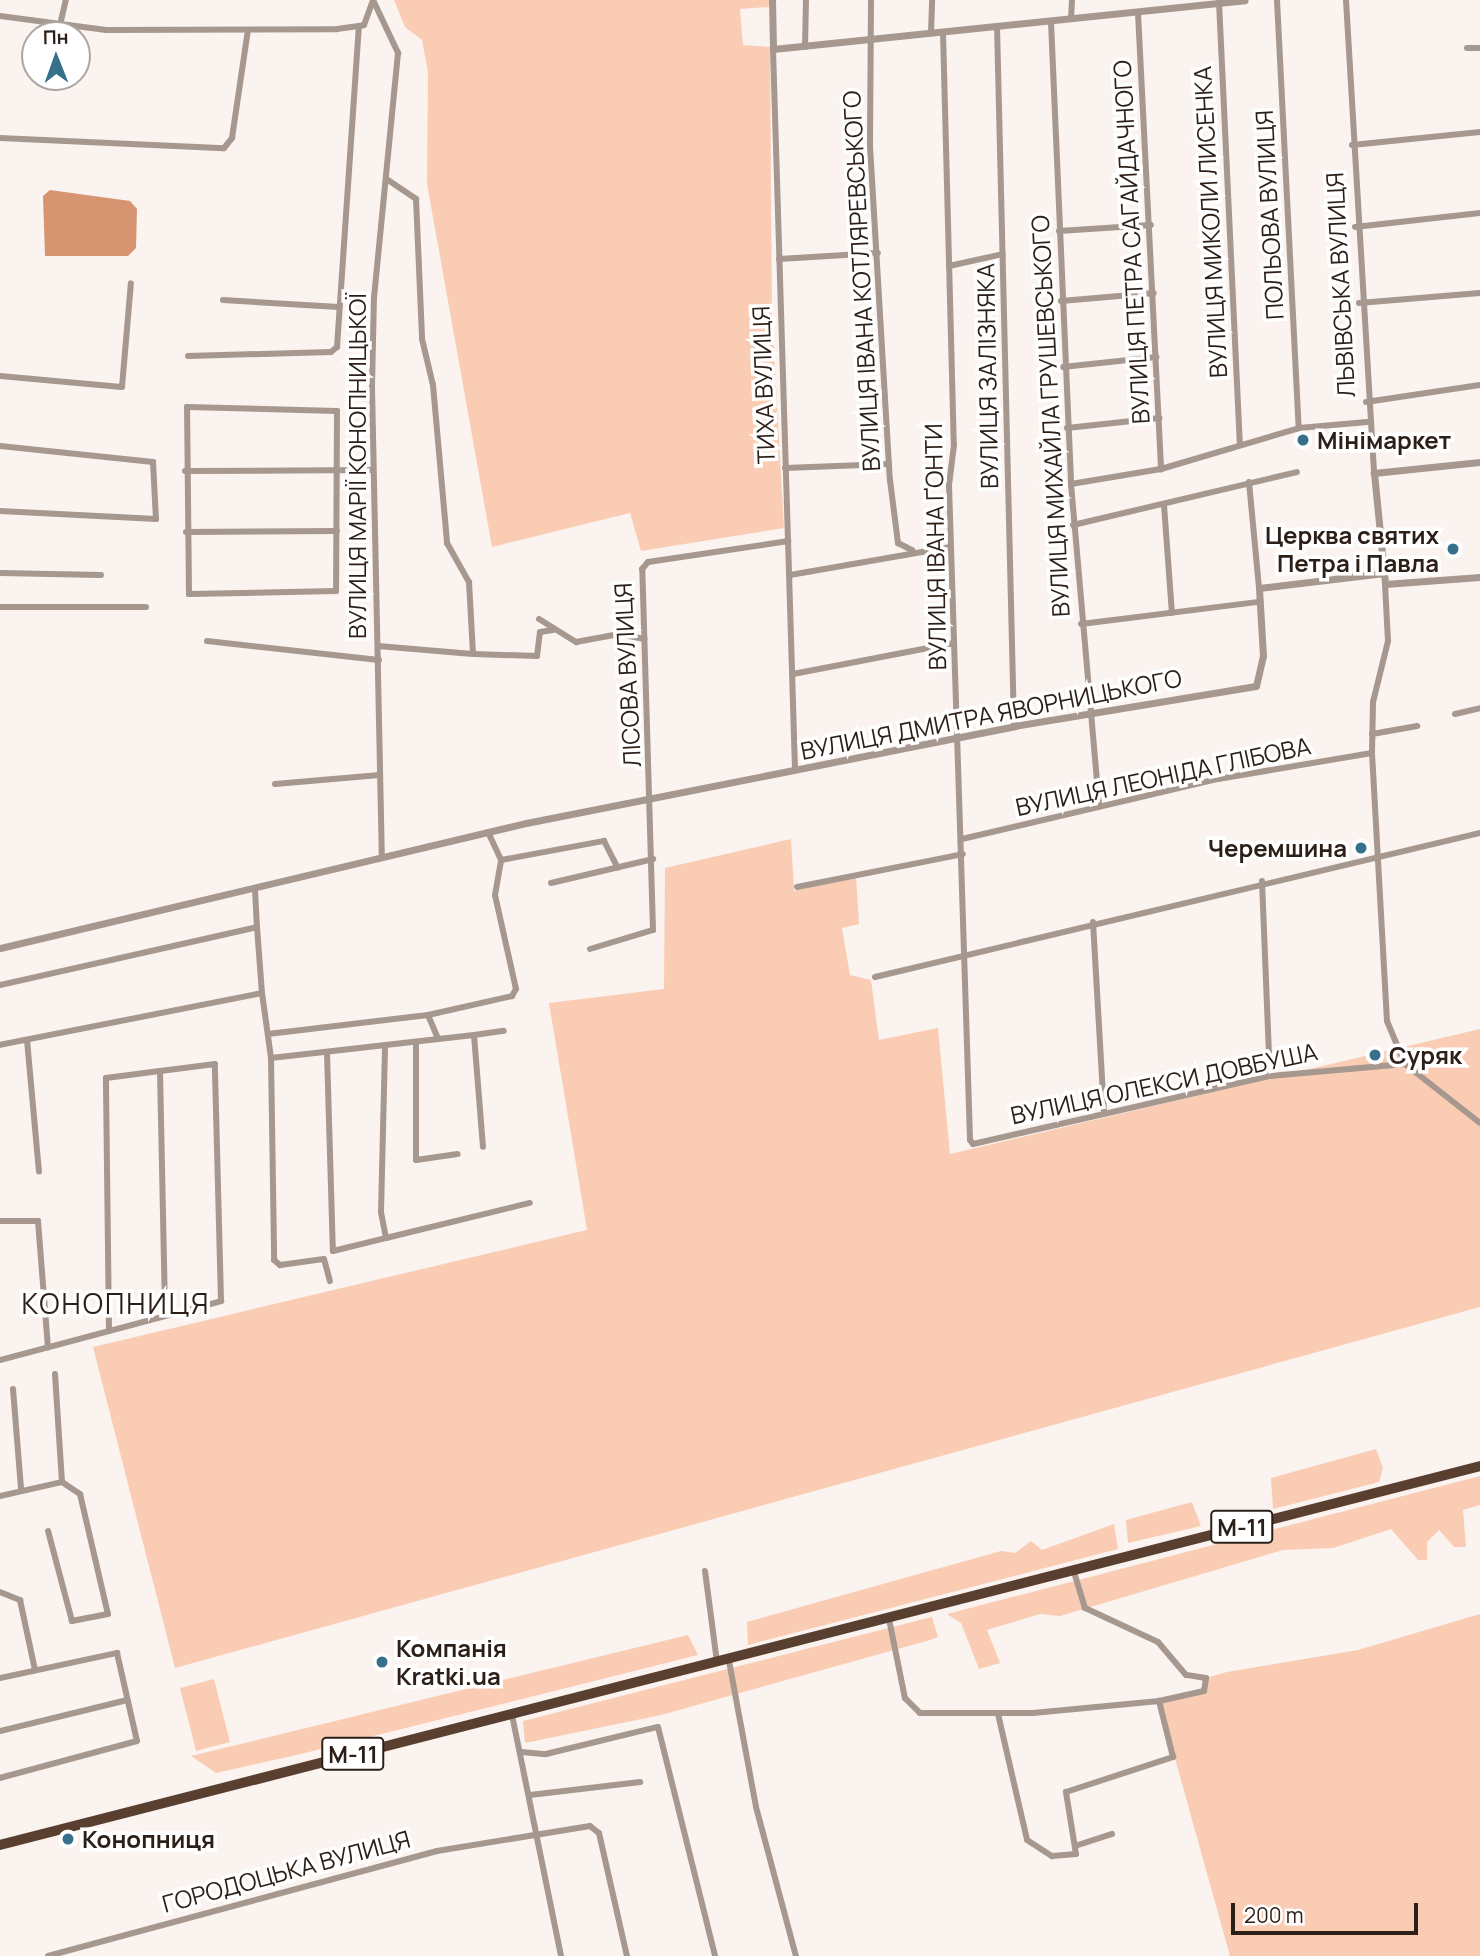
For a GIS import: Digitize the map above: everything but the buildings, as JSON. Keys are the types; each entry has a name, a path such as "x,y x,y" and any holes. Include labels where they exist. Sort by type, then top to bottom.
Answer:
{"highway":[{"name":"М-11","path":"0,1845 718,1664 1480,1466"}],"street":[{"path":"61,21 66,0"},
{"path":"188,356 331,352 339,307 359,27 373,0"},
{"name":"ВУЛИЦЯ МАРІЇ КОНОПНИЦЬКОЇ","path":"373,0 397,43 388,180 373,297 372,470 382,856"},
{"name":"ТИХА ВУЛИЦЯ","path":"772,0 795,769"},
{"path":"805,47 806,0"},
{"name":"ВУЛИЦЯ ІВАНА КОТЛЯРЕВСЬКОГО","path":"871,0 877,253 889,464 898,543 912,550"},
{"path":"931,33 932,0"},
{"path":"1071,19 1072,0"},
{"path":"1159,0 1159,11"},
{"path":"773,49 871,41 1244,0"},
{"name":"ПОЛЬОВА ВУЛИЦЯ","path":"1278,0 1299,428"},
{"name":"ЛЬВІВСЬКА ВУЛИЦЯ","path":"1346,0 1355,227 1367,422 1384,573 1388,642 1373,702 1376,855 1387,1021 1405,1064"},
{"name":"ВУЛИЦЯ МИКОЛИ ЛИСЕНКА","path":"1219,2 1240,441"},
{"name":"ВУЛИЦЯ ПЕТРА САГАЙДАЧНОГО","path":"1138,13 1152,225 1161,469"},
{"path":"0,16 33,21"},
{"name":"ВУЛИЦЯ МИХАЙЛА ГРУШЕВСЬКОГО","path":"1051,22 1063,368 1070,485 1086,713 1099,807"},
{"path":"91,26 248,32 359,27"},
{"name":"ВУЛИЦЯ ЗАЛІЗНЯКА","path":"997,26 1014,726"},
{"path":"0,138 224,148 232,138 248,32"},
{"name":"ВУЛИЦЯ ІВАНА ҐОНТИ","path":"943,32 949,266 951,547 973,1144"},
{"path":"1467,48 1480,48"},
{"path":"1352,145 1480,132"},
{"path":"388,180 416,199 422,339 433,385 447,543 469,582 473,654"},
{"path":"1355,227 1480,213"},
{"path":"1059,231 1152,225"},
{"path":"779,260 877,253"},
{"path":"949,266 1003,254"},
{"path":"0,376 122,387 131,283"},
{"path":"1061,302 1154,293"},
{"path":"1360,303 1480,293"},
{"path":"223,300 339,307"},
{"path":"1063,368 1156,358"},
{"path":"1366,401 1480,385"},
{"path":"187,407 335,408 337,531 334,592 192,597 186,533 185,471 187,407"},
{"path":"1068,428 1159,418"},
{"path":"1070,485 1161,469 1240,441 1299,428 1367,422"},
{"path":"0,446 153,462 156,519 0,511"},
{"path":"1374,472 1480,462"},
{"path":"785,468 889,464"},
{"path":"185,471 372,470"},
{"path":"1073,525 1297,472"},
{"path":"1081,624 1257,602 1259,587 1249,482"},
{"path":"1164,505 1172,613"},
{"path":"186,533 337,531"},
{"name":"ЛІСОВА ВУЛИЦЯ","path":"590,949 653,930 653,859 642,569 648,562 788,541"},
{"path":"790,575 912,550 951,547"},
{"path":"0,573 101,576"},
{"path":"1259,587 1384,573"},
{"path":"1385,584 1480,577"},
{"name":"ВУЛИЦЯ ДМИТРА ЯВОРНИЦЬКОГО","path":"0,948 255,890 382,856 488,832 1014,726 1256,686 1263,656 1257,602"},
{"path":"0,607 146,607"},
{"path":"539,619 576,642 619,634 645,639"},
{"path":"378,646 537,656 541,632 553,630"},
{"path":"207,641 379,660"},
{"path":"793,674 954,643"},
{"path":"1455,714 1480,708"},
{"path":"1373,734 1417,726"},
{"name":"ВУЛИЦЯ ЛЕОНІДА ГЛІБОВА","path":"962,839 1218,779 1372,753"},
{"path":"275,784 380,775"},
{"path":"268,1034 428,1015 515,993 495,895 501,860 488,832"},
{"path":"875,977 966,952 1262,881 1480,833"},
{"path":"501,860 604,841 618,868"},
{"path":"797,887 963,854"},
{"path":"551,883 653,859"},
{"path":"1262,881 1269,1076"},
{"path":"255,890 262,993 271,1058 274,1260 280,1265 324,1259 330,1281"},
{"path":"1093,922 1104,1114"},
{"path":"0,985 257,927"},
{"path":"0,1045 262,993"},
{"path":"428,1015 438,1038"},
{"path":"271,1058 504,1031"},
{"path":"474,1035 483,1147"},
{"path":"27,1040 39,1171"},
{"path":"416,1042 416,1160 458,1154"},
{"path":"385,1045 381,1212 386,1238"},
{"path":"327,1053 329,1247 386,1238 530,1203"},
{"path":"0,1360 222,1299 215,1063 104,1080 109,1330"},
{"path":"1405,1064 1480,1123"},
{"name":"ВУЛИЦЯ ОЛЕКСИ ДОВБУША","path":"973,1144 1269,1076 1405,1064"},
{"path":"160,1071 165,1314"},
{"path":"0,1221 38,1222 48,1348"},
{"path":"55,1374 62,1482"},
{"path":"13,1389 21,1489"},
{"path":"0,1496 21,1489 62,1482 80,1494 108,1614 72,1621 48,1531"},
{"path":"705,1571 718,1664"},
{"path":"889,1619 909,1705 920,1713 998,1714 1159,1701 1204,1691 1206,1678 1186,1675 1158,1642 1085,1608 1074,1571"},
{"path":"0,1592 20,1600 35,1670"},
{"path":"0,1678 113,1651 127,1700 134,1745 0,1778"},
{"path":"729,1661 756,1807 796,1956"},
{"path":"0,1731 127,1700"},
{"path":"998,1714 1027,1840 1052,1856 1072,1857 1075,1846 1066,1792 1173,1757 1159,1701"},
{"path":"512,1715 561,1956"},
{"path":"521,1752 546,1754 659,1727 715,1956"},
{"path":"530,1796 640,1782"},
{"name":"ГОРОДОЦЬКА ВУЛИЦЯ","path":"48,1956 350,1872 537,1834 595,1827 627,1956"},
{"path":"1075,1846 1112,1834"}],"shaded area":[{"path":"394,0 769,0 769,7 740,9 743,45 770,47 772,315 784,528 641,551 630,513 492,547 427,184 428,72 422,40 405,27"},
{"path":"50,190 130,201 137,209 136,248 128,256 45,256 43,196"},
{"path":"791,839 794,891 856,876 859,924 842,928 850,975 871,980 879,1040 938,1028 950,1154 1480,1029 1480,1307 175,1668 93,1347 587,1230 549,1003 664,989 665,868"},
{"path":"1376,1449 1383,1468 1379,1482 1273,1509 1271,1478"},
{"path":"1480,1476 1480,1505 1463,1510 1466,1547 1454,1547 1439,1530 1427,1542 1427,1560 1418,1560 1391,1529 1333,1548 1283,1550 1060,1616 1040,1614 987,1630 1000,1663 979,1669 961,1623 947,1614"},
{"path":"1192,1502 1201,1526 1128,1543 1126,1520"},
{"path":"1114,1524 1118,1549 748,1645 747,1622 1001,1551 1015,1553 1031,1541 1042,1550"},
{"path":"1480,1614 1480,1956 1230,1956 1159,1701 1203,1691 1206,1678 1227,1672 1358,1650"},
{"path":"932,1617 938,1637 930,1640 661,1715 525,1743 523,1721"},
{"path":"688,1635 698,1655 305,1753 216,1773 191,1756"},
{"path":"214,1679 230,1742 196,1751 180,1688"}],"place":[{"name":"Мінімаркет","path":"1303,440"},
{"name":"Церква святих Петра і Павла","path":"1453,549"},
{"name":"Черемшина","path":"1361,848"},
{"name":"Суряк","path":"1375,1055"},
{"name":"Компанія Kratki.ua","path":"382,1662"},
{"name":"Конопниця","path":"68,1839"}],"district":[{"name":"КОНОПНИЦЯ","path":"116,1303"}]}
